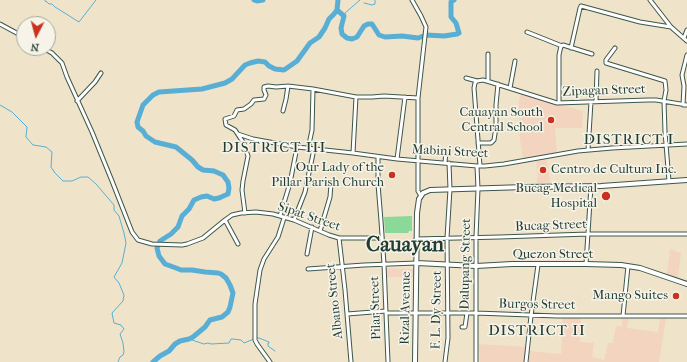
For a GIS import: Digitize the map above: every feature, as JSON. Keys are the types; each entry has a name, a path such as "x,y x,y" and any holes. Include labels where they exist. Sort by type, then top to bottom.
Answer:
{"main road":[{"path":"421,196 430,190 591,186 687,180"},
{"name":"Rizal Avenue","path":"415,362 417,205 418,199 421,196"},
{"name":"Quezon Street","path":"417,263 476,266 586,264 628,266 645,269 687,284"}],"street":[{"name":"Rizal Avenue","path":"412,0 425,24 426,32 418,98 418,191 421,196"},
{"path":"650,0 670,27 687,41"},
{"path":"571,48 577,18 582,6 635,20 670,27"},
{"path":"0,24 16,33"},
{"path":"684,38 687,30"},
{"path":"527,32 562,46 592,54"},
{"path":"559,103 559,55 560,48 562,46"},
{"path":"615,48 606,60 606,63 663,80 666,83 664,101 669,181"},
{"path":"488,54 488,81"},
{"path":"685,105 684,86 681,79 687,55"},
{"path":"55,56 62,63 77,101 102,73"},
{"path":"510,88 515,61"},
{"path":"596,101 597,71"},
{"name":"Zipagan Street","path":"466,78 477,81 488,81 545,100 559,103 639,100 664,101 685,105"},
{"name":"Dalupang Street","path":"476,362 476,237 479,166 474,88 477,81"},
{"path":"478,143 494,142 498,84"},
{"path":"246,214 242,181 248,156 243,142 235,130 226,125 225,119 234,116 237,110 244,109 254,100 264,99 266,95 264,87 288,86 356,97 384,96 418,98"},
{"path":"283,111 288,86"},
{"path":"308,149 312,130 313,89"},
{"path":"353,153 356,97"},
{"path":"397,159 405,97"},
{"name":"Sipat Street","path":"77,101 92,132 132,232 138,240 152,244 182,245 197,241 209,234 232,215 256,212 294,220 338,238 382,238"},
{"path":"588,150 591,102"},
{"name":"Mabini Street","path":"238,134 253,139 308,149 479,166 588,150 687,144"},
{"path":"270,362 255,340 255,304 260,270 264,259 278,237 297,147"},
{"path":"294,220 304,196 314,149"},
{"path":"444,163 446,151"},
{"name":"Pilar Street","path":"378,157 378,184 384,264 388,362"},
{"name":"F. L. Dy Street","path":"445,362 448,338 447,238 450,189 449,163"},
{"path":"320,231 330,197 331,184"},
{"path":"586,264 591,186"},
{"path":"225,220 238,244"},
{"path":"307,254 312,227"},
{"name":"Bucag Street","path":"416,238 500,238 588,234 687,234"},
{"name":"Albano Street","path":"338,238 351,362"},
{"path":"308,269 417,263"},
{"path":"526,362 530,316 538,265"},
{"path":"623,316 628,266"},
{"name":"Burgos Street","path":"347,314 386,312 447,314 476,313 530,316 687,316"},
{"path":"462,327 466,327 467,313"}],"shaded area":[{"name":"Cauayan South Central School","path":"521,93 583,111 582,128 555,128 557,153 523,159 519,132 519,100"},
{"name":"Centro de Cultura Inc.","path":"547,160 550,182 537,184 538,178 536,161"},
{"path":"670,249 681,253 678,278 667,274"},
{"path":"387,268 413,269 413,277 387,277"},
{"path":"563,317 581,317 580,342 594,343 592,357 604,360 608,343 613,343 616,326 622,326 622,318 629,317 627,328 658,332 660,318 666,319 659,362 528,362 529,351 561,354"},
{"path":"479,344 526,347 524,362 480,362"}],"green space":[{"path":"412,216 412,231 409,231 408,233 385,233 384,217"}],"waterway":[{"path":"45,0 79,22 96,0"},
{"path":"254,0 263,0"},
{"path":"153,362 169,351 175,344 193,337 205,327 210,320 222,317 228,312 233,293 226,278 218,273 181,270 165,264 159,256 157,248 160,241 171,234 178,227 182,216 189,209 194,200 207,196 214,199 219,198 228,194 229,188 228,182 223,175 214,171 203,170 176,147 155,142 146,136 138,127 137,122 143,105 153,95 159,92 202,89 225,83 232,79 245,65 258,61 265,62 275,69 284,70 297,61 310,43 319,37 329,19 337,10 338,0"},
{"path":"344,16 345,13 360,0"},
{"path":"364,3 372,5 375,4 375,0"},
{"path":"337,10 344,16 341,28 342,34 347,38 352,39 357,37 364,26 368,24 372,24 379,35 385,37 402,36 418,38 426,35 444,36 459,33 456,23 451,17 451,2 454,0"},
{"path":"0,105 12,112 27,127 26,137 33,145 46,147 52,152 51,167 63,181 72,181 81,177 88,177 114,205 114,210 119,216 126,243 122,263 114,277 119,283 124,295 123,301 112,313 114,323 121,325 124,329 120,334 124,352 118,362"},
{"path":"257,338 269,342 268,346 275,351"},
{"path":"189,339 204,344 229,343 231,339 241,340 244,343 254,339"}],"place":[{"name":"Cauayan South Central School","path":"551,120"},
{"name":"Centro de Cultura Inc.","path":"543,170"},
{"name":"Our Lady of the Pillar Parish Church","path":"392,175"},
{"name":"Bucag Medical Hospital","path":"606,196"},
{"name":"Mango Suites","path":"676,296"}],"district":[{"name":"DISTRICT I","path":"629,140"},
{"name":"DISTRICT III","path":"274,148"},
{"name":"Cauayan","path":"405,246"},
{"name":"DISTRICT II","path":"537,331"}]}
